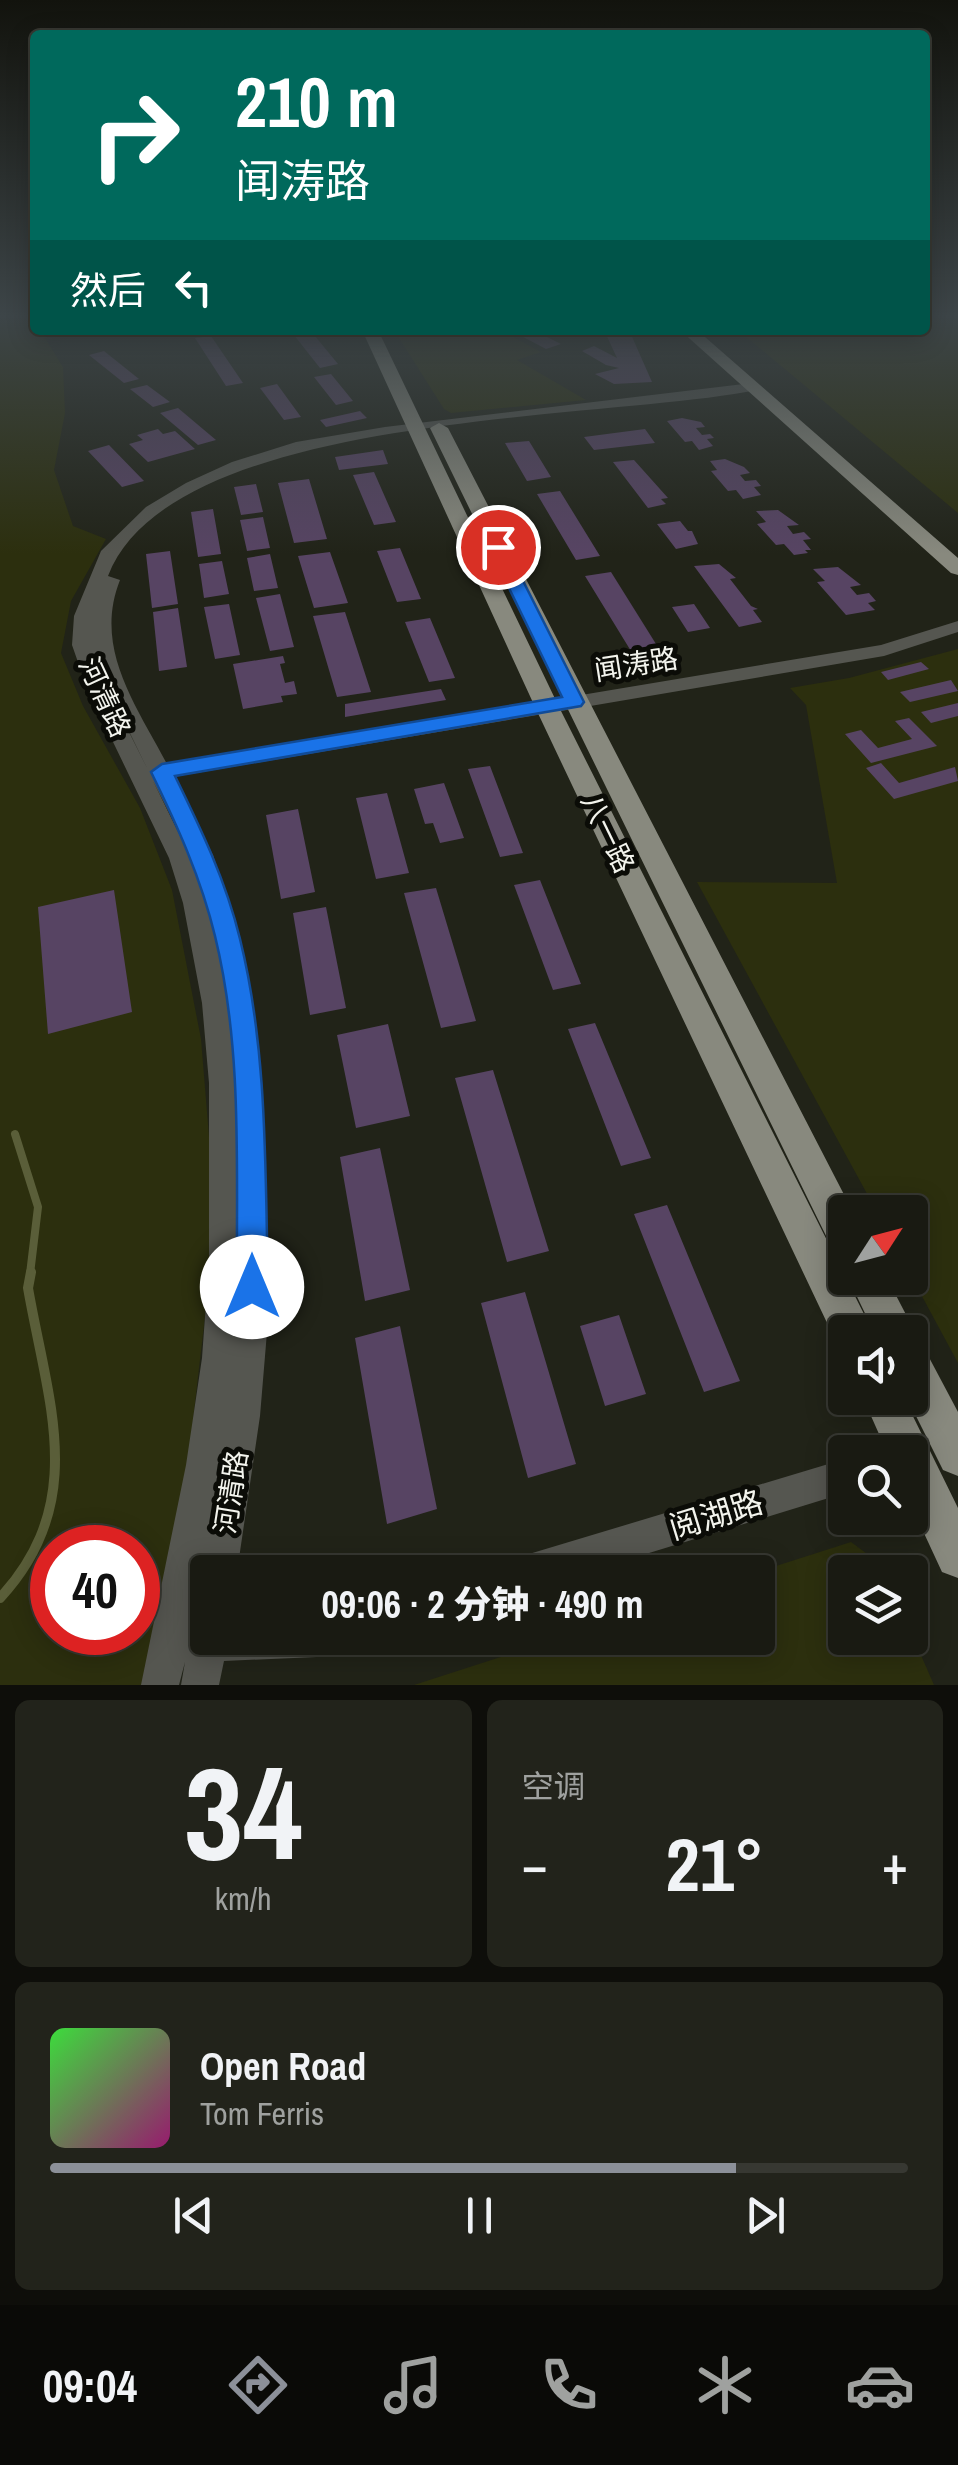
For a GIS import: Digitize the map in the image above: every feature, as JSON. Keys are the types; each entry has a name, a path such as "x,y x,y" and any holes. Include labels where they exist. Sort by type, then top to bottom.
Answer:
{"main road":[{"name":"八一路","path":"410,397 429,429"},
{"name":"八一路","path":"415,397 844,1315"},
{"path":"764,397 958,570"},
{"path":"789,397 958,545"},
{"name":"八一路","path":"560,704 828,1202"},
{"path":"928,1395 956,1446"},
{"path":"928,1494 958,1556"}],"street":[{"name":"河清路","path":"222,1555 243,1416 252,1320 248,1080 228,936 202,855 97,688 81,646 82,616 109,550 152,510 215,474 301,445 693,397"},
{"name":"闻涛路","path":"152,774 884,650 958,626"},
{"name":"河清路","path":"152,774 195,904 216,1003 223,1083 224,1262 218,1358 204,1465 160,1685"},
{"path":"928,1451 956,1446"},
{"name":"阅湖路","path":"585,1555 828,1481"},
{"path":"168,1644 190,1642"},
{"path":"200,1685 205,1655"}],"green space":[{"path":"0,397 64,397 54,470 73,526 106,539 71,601 61,653 83,706 140,808 172,890 201,1039 216,1222 183,1506 160,1612 160,1525 30,1525 30,1655 151,1655 144,1685 0,1685"},
{"path":"436,397 580,397 586,400 451,413"},
{"path":"818,397 958,397 958,513"},
{"path":"958,649 958,1363 921,1295 928,1295 928,1195 868,1195 697,882 837,883 806,705 790,688 849,678"},
{"path":"851,1542 869,1555 828,1555 828,1655 921,1655 934,1685 414,1685 507,1655 775,1655 775,1566"}],"building":[{"path":"140,397 163,397 170,402 153,407"},
{"path":"266,397 286,397 301,417 284,420"},
{"path":"329,397 349,397 353,401 336,405"},
{"path":"178,408 216,440 198,445 160,413"},
{"path":"360,411 367,418 326,427 320,420"},
{"path":"682,418 701,422 705,427 696,428 702,435 714,438 707,439 713,446 699,450 692,441 685,442 667,421"},
{"path":"158,429 163,434 175,431 195,449 148,462 129,444 143,440 137,435"},
{"path":"645,429 655,443 594,450 584,437"},
{"path":"529,441 551,477 527,481 505,443"},
{"path":"109,445 144,481 122,487 88,451"},
{"path":"383,450 388,464 339,470 335,457"},
{"path":"725,459 750,473 740,475 745,481 756,480 761,486 754,487 761,495 743,499 736,490 728,491 711,471 717,470 710,461"},
{"path":"634,460 668,498 661,499 666,504 648,508 613,462"},
{"path":"374,472 396,522 374,525 353,475"},
{"path":"309,479 327,539 294,543 278,483"},
{"path":"256,484 263,512 241,515 234,487"},
{"path":"560,491 600,556 576,560 537,494"},
{"path":"213,509 221,554 198,557 191,512"},
{"path":"778,510 799,525 787,526 793,534 804,532 811,539 803,540 811,550 805,550 808,553 794,555 784,544 776,545 757,524 766,522 756,511"},
{"path":"263,517 270,548 247,551 240,520"},
{"path":"680,521 692,531 698,544 676,549 657,524"},
{"path":"400,548 421,599 397,602 377,551"},
{"path":"170,551 178,604 152,608 146,554"},
{"path":"330,552 348,603 314,608 298,556"},
{"path":"270,554 278,588 254,591 247,558"},
{"path":"222,561 229,594 204,598 199,564"},
{"path":"719,564 736,578 730,579 751,606 758,609 753,610 762,622 739,627 694,566"},
{"path":"838,567 861,585 850,587 857,595 869,593 876,601 868,603 875,610 846,615 817,582 825,581 813,569"},
{"path":"611,572 661,652 634,656 585,576"},
{"path":"280,594 294,647 270,651 256,598"},
{"path":"229,604 240,655 215,659 204,607"},
{"path":"694,604 710,628 688,632 672,607"},
{"path":"178,608 187,667 159,671 153,612"},
{"path":"345,612 371,692 337,697 313,616"},
{"path":"430,618 455,678 429,682 405,622"},
{"path":"283,656 285,663 280,664 285,683 294,681 297,694 281,696 283,702 243,709 233,664"},
{"path":"921,662 929,669 888,680 881,672"},
{"path":"951,680 958,691 910,702 900,692"},
{"path":"441,689 446,700 345,717 345,704"},
{"path":"958,703 958,716 931,723 921,712"},
{"path":"909,718 937,746 871,763 845,734 861,730 878,748 912,739 895,721"},
{"path":"881,763 899,783 955,767 958,781 894,799 866,768"},
{"path":"490,766 523,853 500,857 468,769"},
{"path":"444,783 464,838 440,843 433,823 425,824 414,789"},
{"path":"387,793 409,873 376,879 356,798"},
{"path":"298,809 315,892 281,899 266,815"},
{"path":"540,880 581,984 553,990 514,885"},
{"path":"436,888 476,1021 441,1028 404,893"},
{"path":"114,890 132,1012 48,1034 38,907"},
{"path":"326,907 346,1008 310,1015 293,913"},
{"path":"595,1023 651,1158 621,1166 568,1029"},
{"path":"388,1024 410,1116 356,1128 337,1035"},
{"path":"493,1070 549,1251 507,1262 455,1078"},
{"path":"380,1148 410,1290 365,1301 340,1157"},
{"path":"667,1205 740,1381 704,1392 634,1214"},
{"path":"525,1292 576,1464 528,1478 481,1303"},
{"path":"619,1315 646,1394 605,1406 580,1326"},
{"path":"400,1326 437,1509 387,1524 355,1338"}],"waterway":[{"path":"15,1134 38,1207 30,1274"},
{"path":"0,1598 28,1562 45,1525 53,1488 55,1450 28,1288 31,1272"}],"route":[{"path":"252,1287 248,1080 238,988 228,936 202,855 162,772 574,702 498,547"}]}
